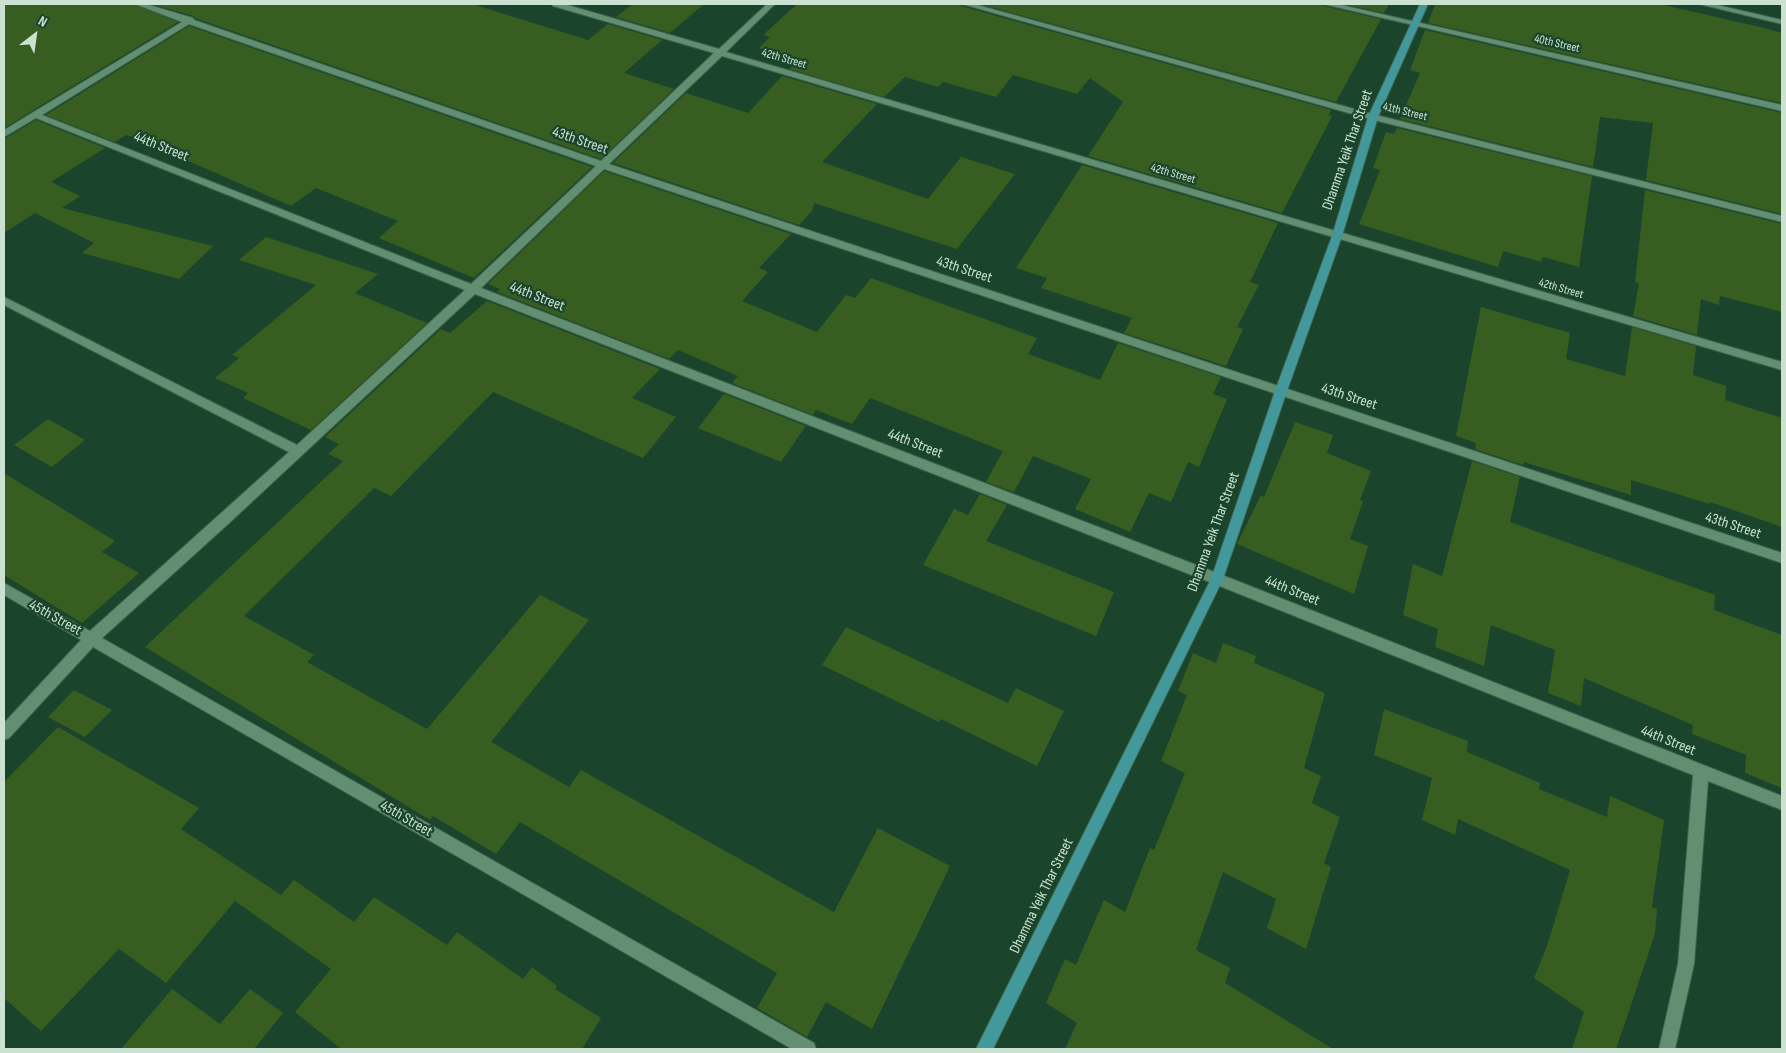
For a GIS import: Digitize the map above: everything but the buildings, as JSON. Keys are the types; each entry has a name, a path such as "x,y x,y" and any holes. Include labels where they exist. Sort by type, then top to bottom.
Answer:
{"main road":[{"name":"Dhamma Yeik Thar Street","path":"984,1049 1217,579 1281,391 1337,236 1373,117 1424,4"}],"street":[{"name":"43th Street","path":"139,4 190,20 602,165 1782,558"},
{"name":"42th Street","path":"556,4 1782,366"},
{"path":"4,733 92,638 473,290 771,4"},
{"name":"41th Street","path":"966,4 1373,117 1782,218"},
{"name":"40th Street","path":"1327,4 1782,108"},
{"path":"1703,4 1782,22"},
{"path":"4,134 190,20"},
{"name":"44th Street","path":"35,115 473,290 1217,579 1782,803"},
{"path":"4,301 298,451"},
{"name":"45th Street","path":"4,589 808,1049"},
{"path":"1667,1049 1686,964 1701,771"}]}
